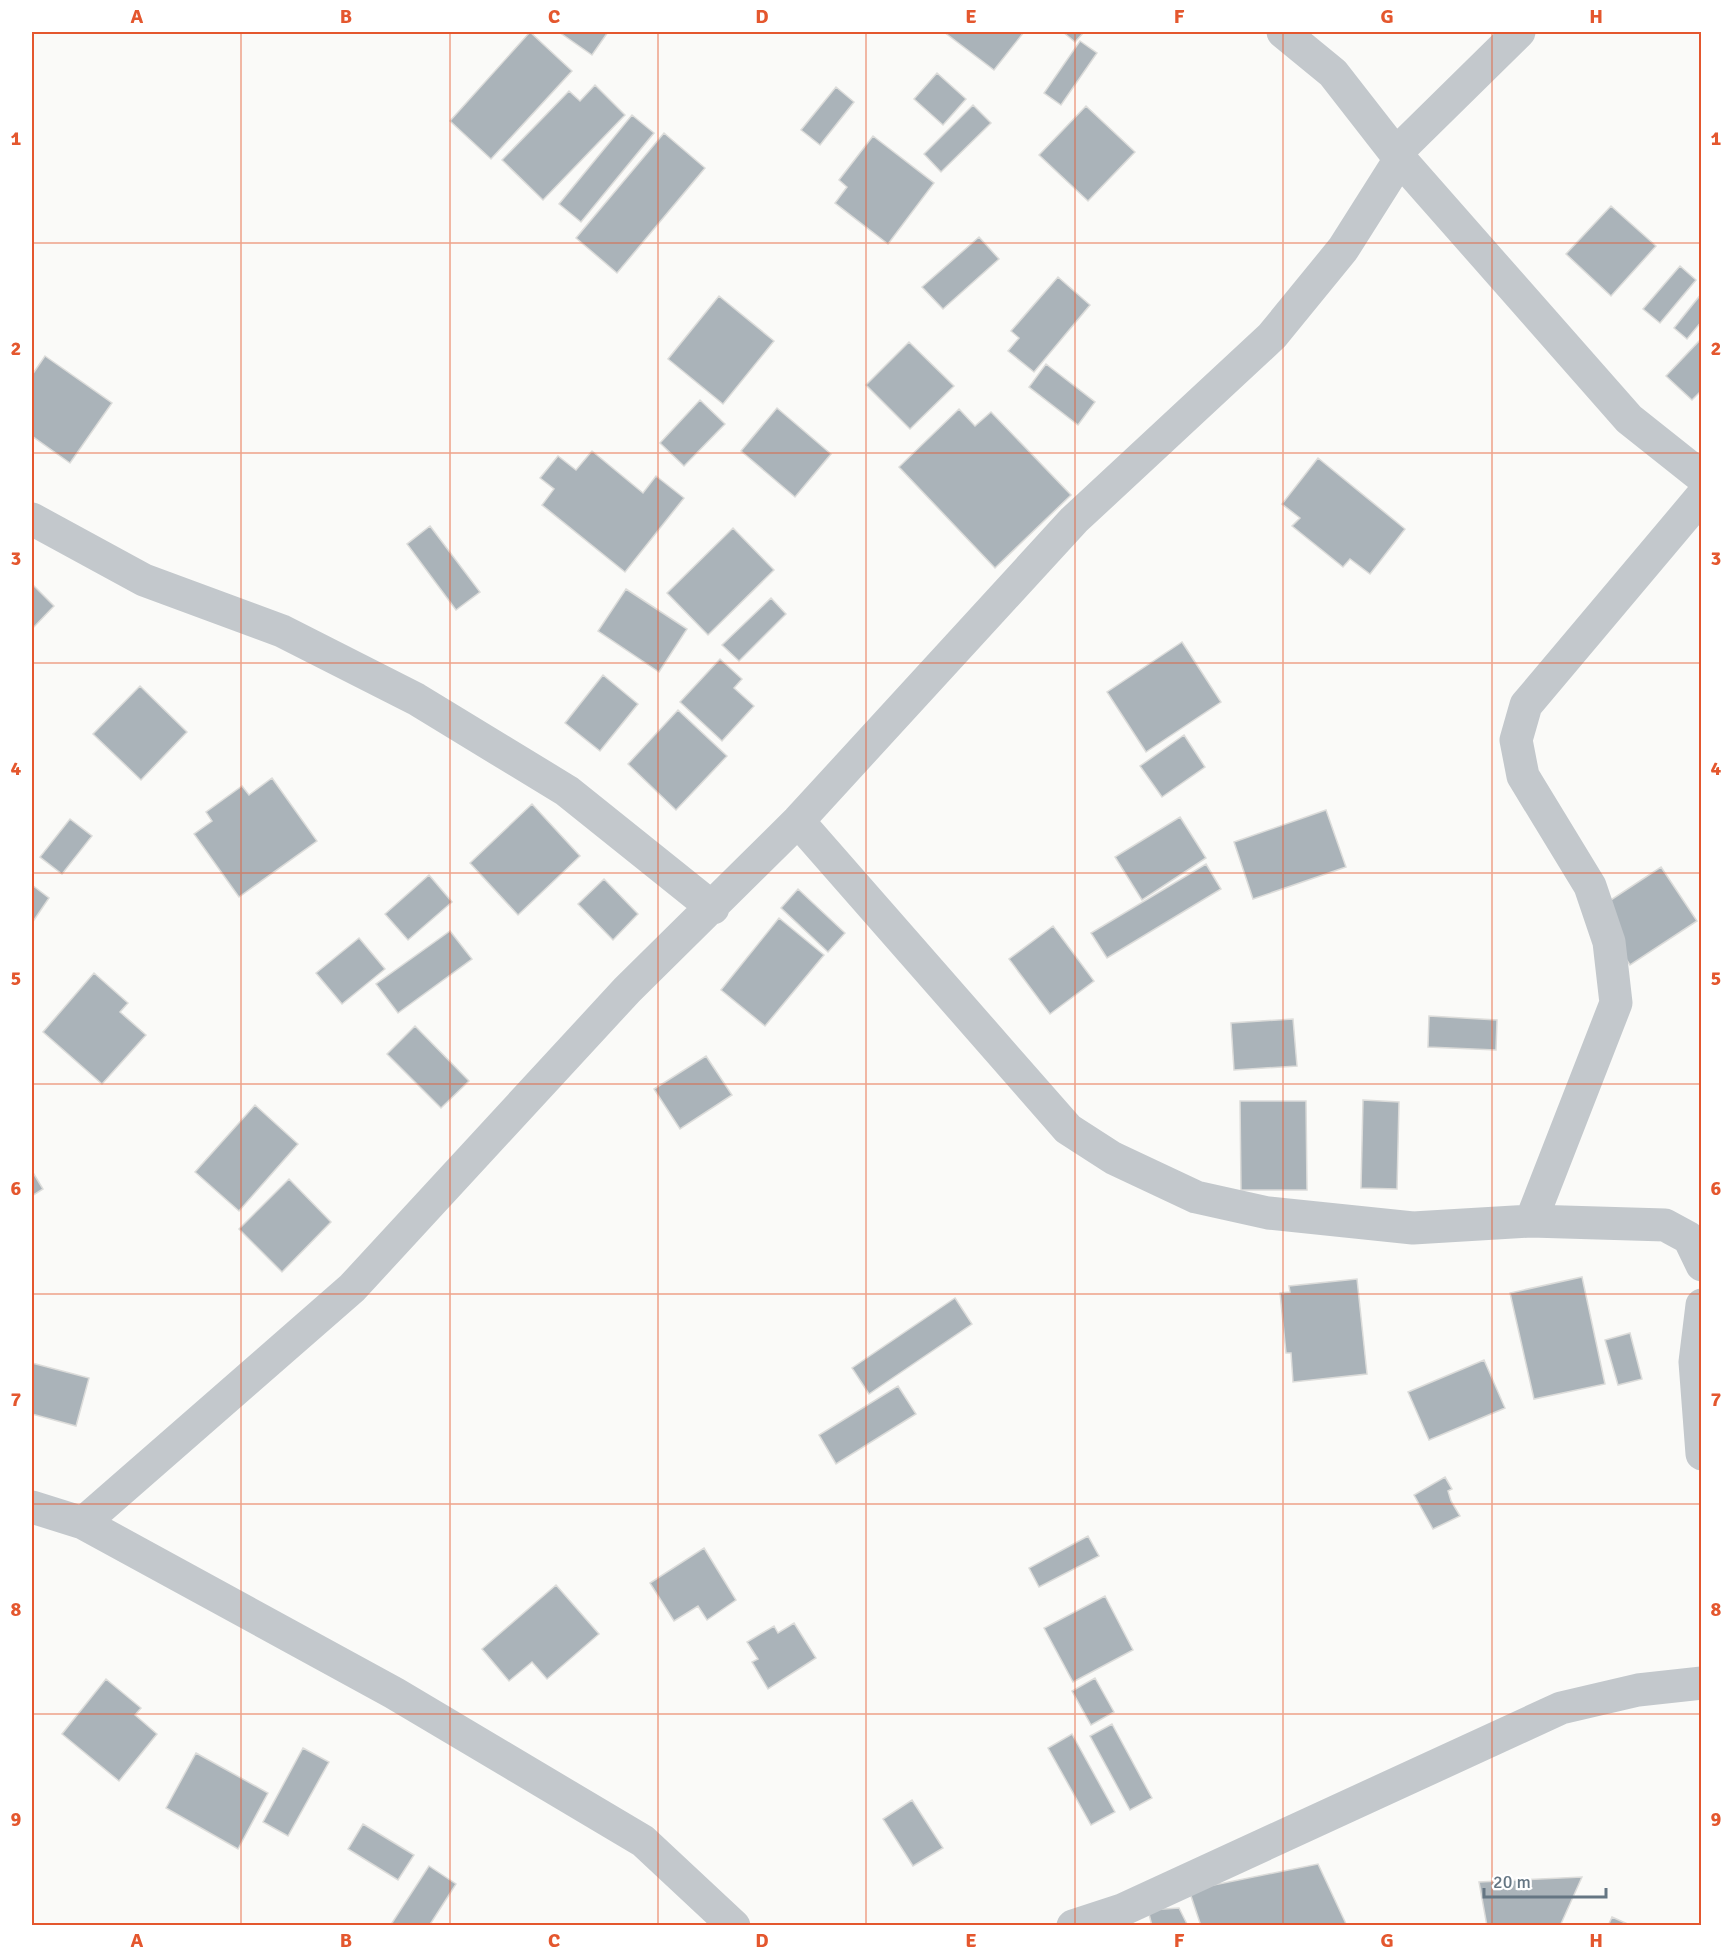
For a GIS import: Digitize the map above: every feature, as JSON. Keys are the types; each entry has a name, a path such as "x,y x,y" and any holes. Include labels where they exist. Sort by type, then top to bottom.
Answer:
{"street":[{"path":"1283,32 1333,73 1400,159 1629,419 1701,477"},
{"path":"83,1524 352,1288 627,990 713,908 798,821 1074,520 1272,336 1343,249 1400,159 1398,151 1519,32"},
{"path":"1531,1221 1616,1003 1609,942 1590,886 1523,776 1516,740 1526,705 1701,496"},
{"path":"32,519 144,580 282,631 416,699 567,791 713,908"},
{"path":"798,821 1068,1129 1113,1158 1196,1197 1268,1213 1413,1228 1531,1221 1665,1225 1689,1238 1701,1265"},
{"path":"1701,1305 1695,1362 1701,1454"},
{"path":"32,1508 83,1524 394,1693 643,1841 734,1926"},
{"path":"1073,1926 1122,1910 1561,1708 1638,1690 1701,1683"}],"building":[{"path":"530,32 572,71 491,159 450,121"},
{"path":"559,32 608,32 592,55"},
{"path":"944,32 1024,32 994,70"},
{"path":"1063,32 1084,32 1075,42"},
{"path":"1080,41 1097,53 1061,105 1044,93"},
{"path":"937,73 966,99 943,125 914,99"},
{"path":"595,85 625,115 543,200 502,160 569,91 580,101"},
{"path":"836,87 854,102 820,145 801,130"},
{"path":"973,105 991,123 941,172 924,154"},
{"path":"1086,106 1135,152 1088,201 1039,155"},
{"path":"632,115 654,133 581,222 559,204"},
{"path":"664,133 705,168 617,273 576,238"},
{"path":"873,136 934,183 888,244 835,203 847,187 839,180"},
{"path":"1611,206 1656,246 1611,296 1566,254"},
{"path":"979,237 999,259 943,309 922,287"},
{"path":"1680,266 1696,280 1660,323 1643,309"},
{"path":"1058,277 1090,305 1034,372 1008,351 1019,338 1011,331"},
{"path":"1702,293 1702,321 1687,339 1674,328"},
{"path":"719,296 774,341 723,404 668,359"},
{"path":"1702,338 1702,390 1692,400 1666,376"},
{"path":"909,342 954,386 910,429 866,385"},
{"path":"45,356 112,403 70,463 32,436 32,375"},
{"path":"1046,364 1095,402 1078,425 1029,387"},
{"path":"700,400 725,424 684,466 660,443"},
{"path":"777,408 831,454 795,497 741,451"},
{"path":"959,409 975,426 991,412 1071,495 995,568 899,467"},
{"path":"592,451 643,493 656,476 684,498 625,572 542,505 554,489 540,478 558,456 576,470"},
{"path":"1318,458 1405,529 1370,574 1350,559 1343,567 1292,526 1300,518 1282,504"},
{"path":"430,526 480,592 456,610 407,544"},
{"path":"733,528 774,570 708,635 667,593"},
{"path":"32,584 54,606 32,629"},
{"path":"626,589 687,629 659,672 598,631"},
{"path":"771,598 786,614 739,661 722,645"},
{"path":"1182,642 1221,702 1146,752 1107,692"},
{"path":"720,659 742,679 734,688 754,706 722,741 680,702"},
{"path":"603,675 638,704 600,751 565,723"},
{"path":"140,686 187,732 141,780 93,734"},
{"path":"678,710 727,756 676,810 628,764"},
{"path":"1184,735 1205,767 1162,797 1140,766"},
{"path":"272,778 317,841 239,897 194,834 212,821 206,812 242,786 249,795"},
{"path":"532,804 580,856 518,915 470,863"},
{"path":"1326,810 1346,867 1253,899 1234,842"},
{"path":"1180,817 1206,858 1142,900 1115,857"},
{"path":"70,819 92,836 62,874 40,857"},
{"path":"1206,864 1221,889 1107,958 1091,933"},
{"path":"1661,867 1697,921 1630,965 1594,911"},
{"path":"429,875 452,902 408,940 385,914"},
{"path":"604,879 638,914 613,940 578,904"},
{"path":"32,885 49,898 32,923"},
{"path":"798,889 845,933 828,952 781,908"},
{"path":"779,918 824,955 765,1026 721,990"},
{"path":"1053,926 1094,981 1050,1014 1009,959"},
{"path":"450,931 472,959 398,1013 376,984"},
{"path":"359,938 385,969 342,1004 316,973"},
{"path":"94,973 128,1003 120,1012 146,1035 102,1084 43,1032"},
{"path":"1429,1016 1497,1020 1496,1050 1428,1047"},
{"path":"1293,1019 1297,1066 1234,1070 1231,1023"},
{"path":"415,1026 469,1081 441,1108 387,1054"},
{"path":"706,1056 732,1095 680,1129 654,1089"},
{"path":"1363,1100 1399,1102 1397,1189 1361,1188"},
{"path":"1240,1101 1306,1101 1307,1190 1241,1190"},
{"path":"255,1105 298,1144 239,1211 195,1172"},
{"path":"32,1171 43,1189 32,1196"},
{"path":"289,1179 331,1222 282,1272 239,1229"},
{"path":"1582,1277 1605,1384 1534,1399 1510,1293"},
{"path":"1357,1279 1367,1374 1293,1382 1291,1353 1286,1353 1280,1293 1290,1292 1289,1286"},
{"path":"955,1298 972,1324 869,1394 852,1368"},
{"path":"1630,1333 1642,1379 1618,1385 1605,1340"},
{"path":"1484,1360 1505,1408 1429,1440 1408,1392"},
{"path":"32,1363 89,1378 76,1426 32,1414"},
{"path":"898,1386 916,1414 836,1464 819,1435"},
{"path":"1445,1477 1452,1489 1448,1491 1451,1501 1460,1516 1433,1529 1414,1495"},
{"path":"1088,1536 1099,1556 1039,1587 1029,1568"},
{"path":"704,1548 736,1600 707,1620 698,1606 674,1621 650,1583"},
{"path":"556,1585 599,1634 547,1679 532,1662 509,1681 482,1649"},
{"path":"1105,1596 1133,1650 1073,1682 1044,1628"},
{"path":"794,1623 816,1658 768,1689 752,1662 758,1659 747,1642 774,1626 778,1633"},
{"path":"1095,1678 1114,1712 1091,1725 1072,1691"},
{"path":"106,1679 141,1708 135,1715 157,1734 119,1781 62,1734"},
{"path":"1112,1724 1152,1798 1130,1810 1090,1736"},
{"path":"1072,1734 1115,1812 1091,1825 1048,1748"},
{"path":"303,1748 329,1762 288,1836 263,1822"},
{"path":"196,1753 268,1793 238,1849 166,1808"},
{"path":"912,1800 943,1848 913,1866 883,1819"},
{"path":"363,1824 414,1855 398,1880 348,1849"},
{"path":"1318,1864 1347,1926 1201,1926 1189,1890"},
{"path":"429,1866 456,1884 429,1926 390,1926"},
{"path":"1582,1877 1560,1926 1487,1926 1479,1882"},
{"path":"1179,1908 1188,1926 1152,1926 1148,1910"},
{"path":"1612,1917 1632,1926 1608,1926"}]}
